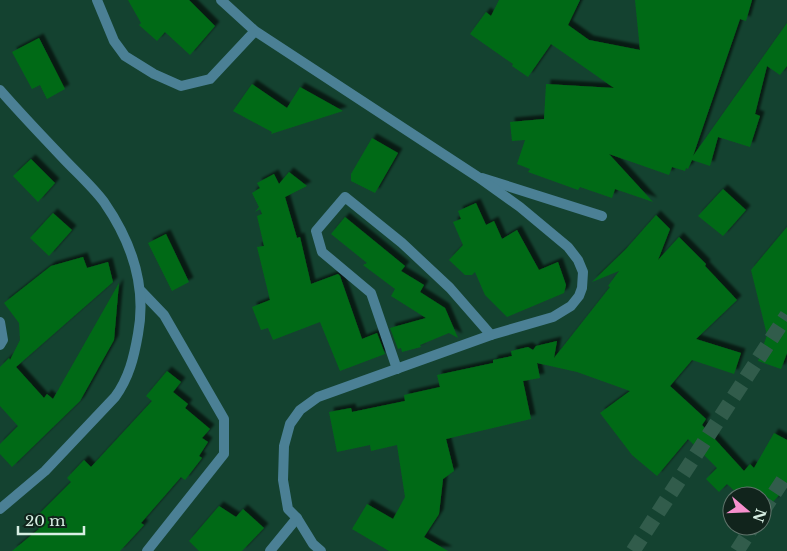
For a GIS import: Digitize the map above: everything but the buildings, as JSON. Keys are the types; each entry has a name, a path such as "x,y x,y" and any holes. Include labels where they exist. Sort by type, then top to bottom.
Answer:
{"street":[{"path":"97,0 114,41 125,56 154,74 181,86 210,79 255,30"},
{"path":"221,0 255,30 478,177 520,207 568,247 578,260 583,272 584,279 579,296 570,306 553,317 491,335 318,397 300,410 290,424 284,446 283,480 288,508 298,518 313,544 321,551"},
{"path":"0,90 103,200 123,232 135,263 141,291 141,310 136,345 125,384 45,471 0,509"},
{"path":"478,177 602,216"},
{"path":"397,369 372,293 322,252 316,231 345,196 402,243 450,288 491,335"},
{"path":"141,291 164,315 224,420 224,454 147,551"},
{"path":"0,322 3,340 0,345"},
{"path":"270,551 298,518"}],"tunnel":[{"path":"633,551 787,315"},
{"path":"772,497 787,474"},
{"path":"737,551 747,536"}]}
